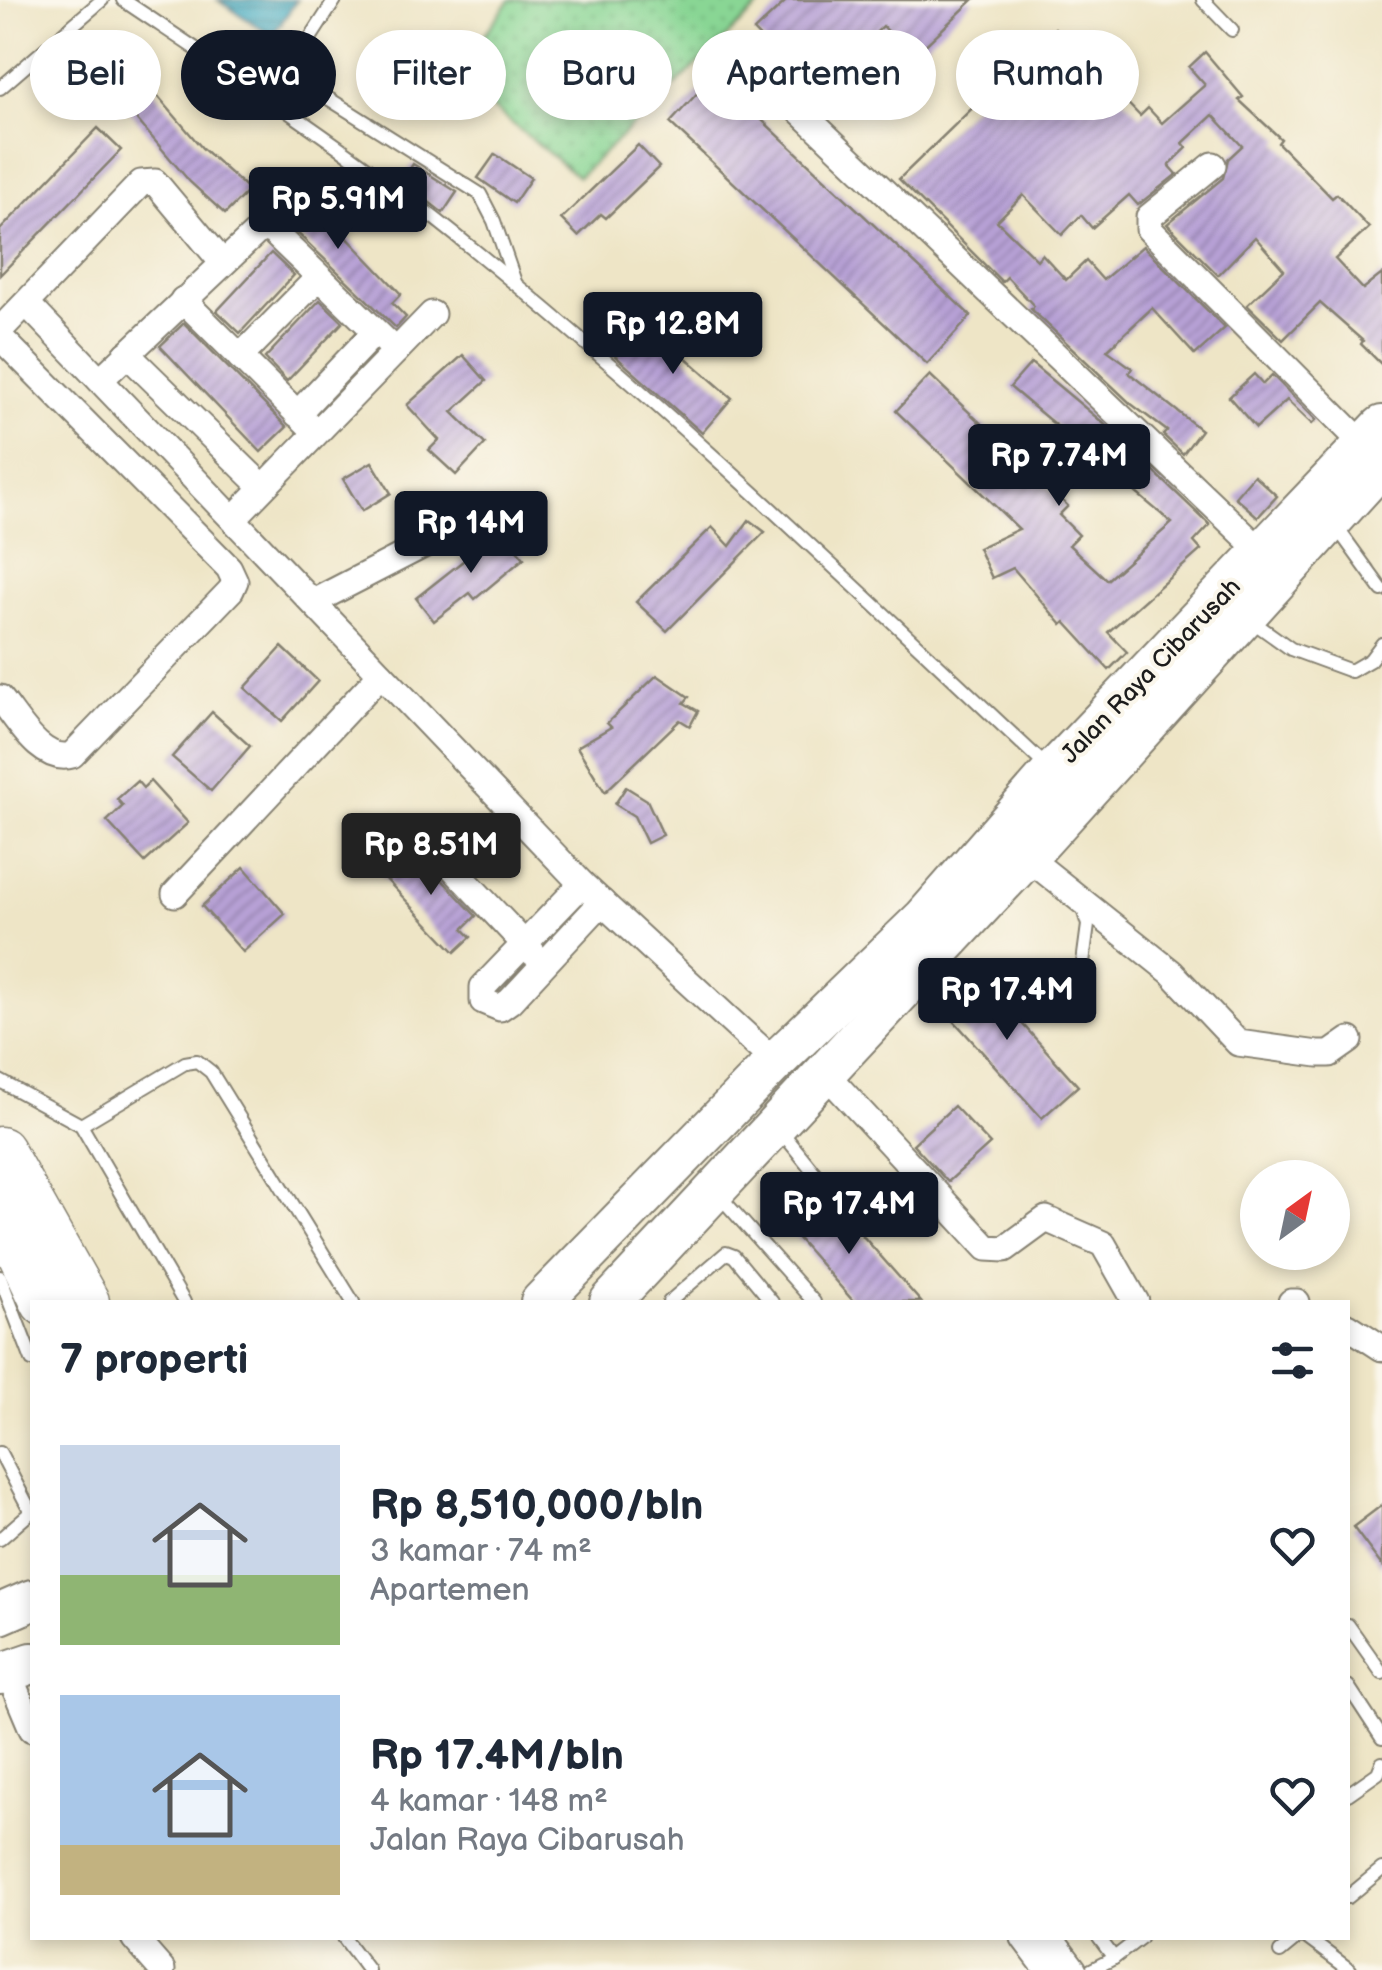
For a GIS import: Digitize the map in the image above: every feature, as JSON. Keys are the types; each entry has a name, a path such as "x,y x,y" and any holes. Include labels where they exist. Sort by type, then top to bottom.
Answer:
{"highway":[{"path":"0,1150 84,1300"},
{"path":"0,1208 43,1300"}],"main road":[{"name":"Jalan Raya Cibarusah","path":"543,1300 775,1062 924,918 1052,772 1262,552 1376,445"},
{"name":"Jalan Raya Cibarusah","path":"612,1300 824,1072 933,979 1000,886 1331,520 1376,445"},
{"name":"Jalan Raya Cibarusah","path":"578,1300 971,898 1000,886"},
{"name":"Jalan Raya Cibarusah","path":"597,1300 858,1013 924,918"},
{"path":"0,1614 30,1601"},
{"path":"12,1659 30,1633"}],"street":[{"path":"809,120 1262,552"},
{"path":"1213,165 1149,217 1149,229 1376,445"},
{"path":"0,698 43,750 59,758 72,755 232,590 235,581 229,568 0,334 141,183 156,182 222,262"},
{"path":"100,380 261,228 267,229 396,351"},
{"path":"240,357 317,279"},
{"path":"183,300 307,423"},
{"path":"27,304 582,884 775,1062"},
{"path":"307,423 396,351 432,314"},
{"path":"234,518 263,487 375,332"},
{"path":"127,354 263,487"},
{"path":"315,601 468,522"},
{"path":"175,894 381,674"},
{"path":"418,831 544,964"},
{"path":"1027,857 1075,898 1114,922 1171,972 1238,1043 1330,1054 1350,1040"},
{"path":"582,884 483,987 483,1000 500,1008 602,902"},
{"path":"824,1072 987,1248 1004,1249 1044,1218 1104,1244 1135,1300"},
{"path":"1350,1327 1382,1348"},
{"path":"12,1659 30,1722"},
{"path":"136,1940 162,1970"},
{"path":"1026,1940 1048,1970"},
{"path":"1052,1940 1074,1970"}],"lane":[{"path":"0,88 102,0"},
{"path":"123,0 181,39"},
{"path":"316,30 335,0"},
{"path":"1204,0 1232,30"},
{"path":"336,103 480,194 494,221 516,285"},
{"path":"299,120 516,285 669,415 1052,772"},
{"path":"1331,520 1382,590"},
{"path":"1243,614 1292,649 1350,670 1370,660 1382,644"},
{"path":"1075,898 1088,924 1078,1000"},
{"path":"81,1125 184,1062 197,1062 211,1072 352,1300"},
{"path":"0,1081 81,1125 183,1300"},
{"path":"776,1125 850,1217"},
{"path":"716,1191 812,1300"},
{"path":"671,1300 726,1252 734,1256 770,1300"},
{"path":"0,1277 30,1355"},
{"path":"0,1452 30,1507 30,1517 0,1539"},
{"path":"1350,1628 1382,1673"},
{"path":"1350,1689 1382,1738"},
{"path":"1350,1793 1378,1773 1382,1763"},
{"path":"1350,1894 1382,1869"},
{"path":"347,1940 368,1970"},
{"path":"1100,1940 1114,1958"},
{"path":"1091,1970 1137,1940"},
{"path":"1280,1952 1295,1940"},
{"path":"1308,1940 1343,1968"}],"green space":[{"path":"510,0 766,0 734,30 692,30 692,70 672,88 672,30 526,30 526,120 639,120 578,177 506,118 506,30 488,30"}],"water":[{"path":"218,0 297,0 276,30 263,30"}],"building":[{"path":"787,0 973,0 936,35 936,30 887,30 883,26 879,30 755,30"},
{"path":"1205,52 1243,97 1239,100 1281,139 1278,143 1332,198 1337,194 1369,228 1335,259 1363,289 1382,274 1382,365 1361,344 1363,341 1320,303 1283,340 1247,305 1284,270 1255,237 1218,275 1167,224 1223,178 1228,159 1242,146 1213,115 1183,143 1187,148 1169,165 1177,174 1138,205 1129,195 1092,228 1081,215 1062,235 1023,195 997,221 1037,260 1042,254 1066,280 1086,261 1103,280 1143,246 1225,328 1195,355 1152,308 1107,350 1132,368 1129,373 1201,430 1183,454 1163,435 1167,431 1130,403 1031,309 1034,306 1007,277 1002,282 899,179 960,120 1139,120 1139,115 1148,108 1162,123 1205,85 1189,67"},
{"path":"692,99 692,120 762,120 971,316 927,364 670,123"},
{"path":"161,100 202,148 249,190 225,214 190,182 137,120 161,120"},
{"path":"98,128 121,150 0,275 0,230"},
{"path":"638,145 659,167 606,218 601,214 578,236 561,219"},
{"path":"495,154 531,178 514,203 478,178"},
{"path":"413,164 457,192 443,213 402,181"},
{"path":"296,184 401,294 392,303 406,317 396,328 284,220 266,212"},
{"path":"271,253 294,275 240,333 217,311"},
{"path":"320,300 343,322 287,381 265,358"},
{"path":"644,321 732,398 702,433 614,355"},
{"path":"184,323 287,427 261,452 160,346"},
{"path":"463,355 486,381 452,412 485,444 456,475 429,450 439,440 407,405"},
{"path":"1031,363 1102,422 1210,525 1194,542 1201,550 1108,632 1127,652 1109,670 1065,622 1062,625 1013,568 992,578 978,548 1019,529 896,411 930,375 1068,506 1059,515 1079,535 1069,545 1107,580 1172,523 1010,387"},
{"path":"1254,374 1263,384 1272,375 1316,420 1312,424 1287,400 1256,428 1229,397"},
{"path":"372,462 391,493 362,511 343,479"},
{"path":"1254,475 1277,496 1258,517 1235,497"},
{"path":"749,520 765,532 667,631 636,602 712,527 730,546"},
{"path":"501,531 524,558 475,599 470,593 434,621 416,598"},
{"path":"282,647 318,681 282,721 245,688"},
{"path":"657,675 689,697 684,703 698,711 690,726 680,720 605,792 577,747 611,727 607,723"},
{"path":"212,712 250,746 211,791 172,757"},
{"path":"137,781 143,788 150,781 188,823 145,862 107,821 123,806 117,799"},
{"path":"626,787 647,800 663,835 647,843 634,816 615,804"},
{"path":"413,849 476,916 463,929 471,937 455,952 380,873"},
{"path":"244,867 285,914 243,952 202,906"},
{"path":"972,968 1078,1086 1042,1118 936,1001 949,997 951,987"},
{"path":"954,1106 990,1144 948,1182 913,1144"},
{"path":"821,1197 843,1224 854,1226 919,1300 852,1300 787,1226"},
{"path":"1382,1505 1382,1566 1353,1527"}]}
